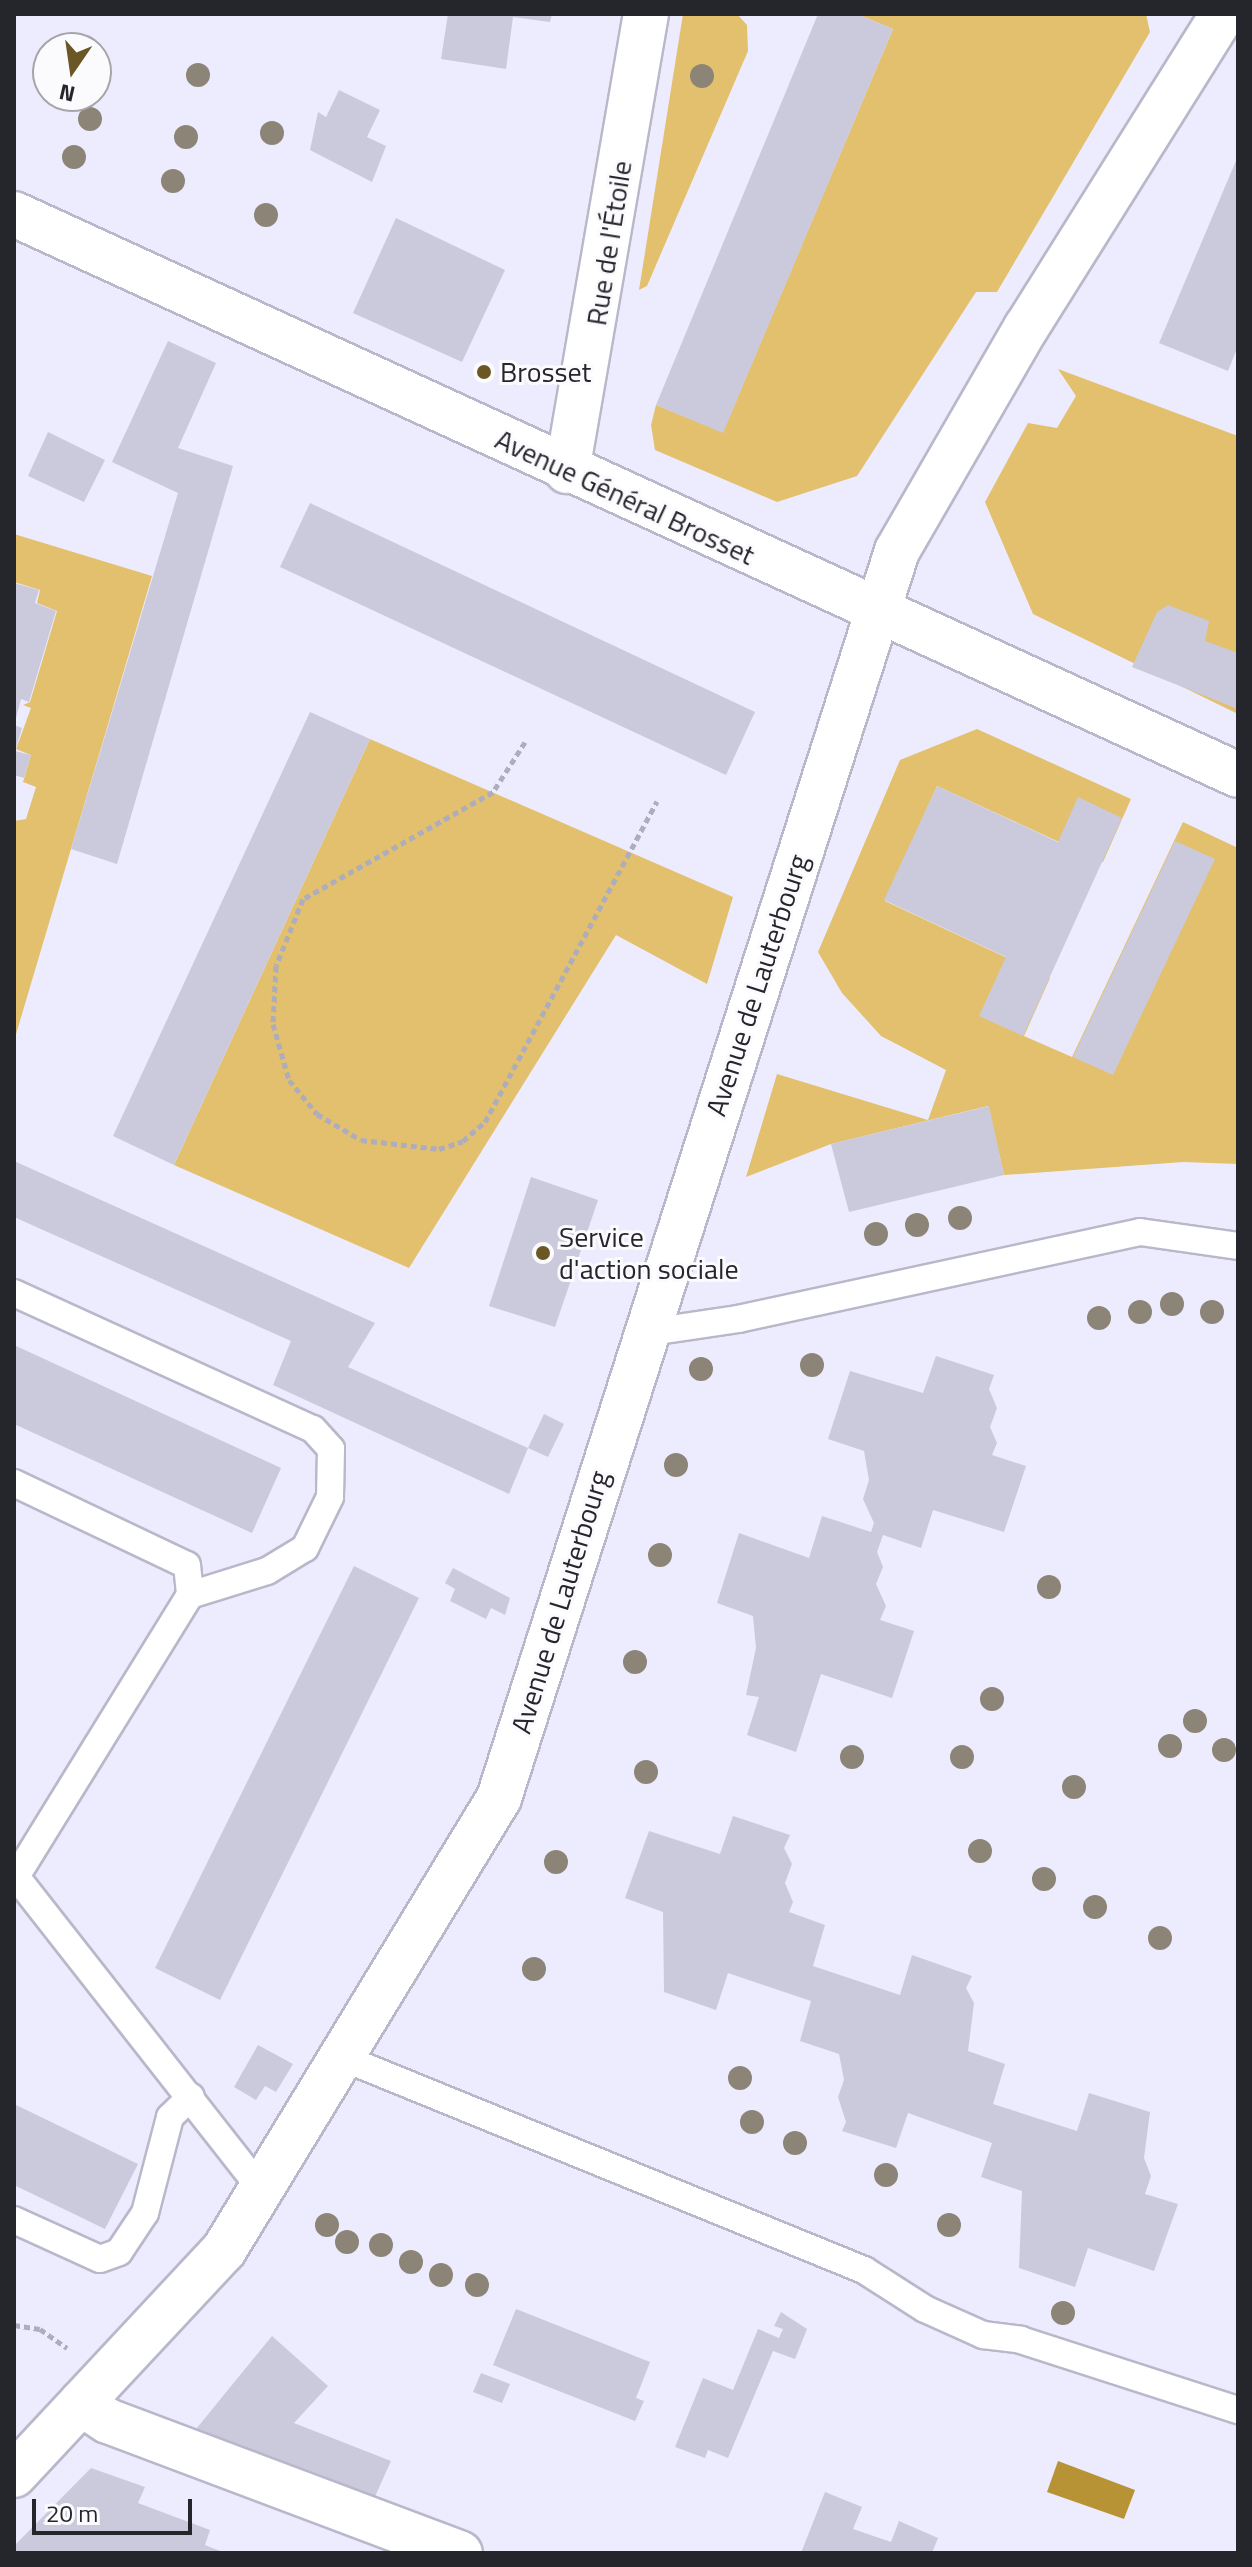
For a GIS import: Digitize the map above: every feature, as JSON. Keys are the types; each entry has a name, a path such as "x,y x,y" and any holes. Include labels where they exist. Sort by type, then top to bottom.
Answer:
{"street":[{"name":"Rue de l'Étoile","path":"567,471 646,14"},
{"name":"Avenue de Lauterbourg","path":"14,2475 224,2250 499,1798 644,1333 897,551 1003,366 1223,14"},
{"name":"Avenue Général Brosset","path":"14,214 567,471 1238,775"},
{"path":"81,2403 108,2421 460,2553"}],"lane":[{"path":"644,1333 738,1319 1140,1232 1238,1246"},
{"path":"14,1293 313,1429 331,1449 330,1497 305,1548 267,1571 190,1595"},
{"path":"14,1483 187,1565 190,1595 16,1874 261,2189"},
{"path":"341,2057 864,2270 925,2309 983,2335 1021,2340 1238,2410"},
{"path":"14,2220 100,2259 119,2252 145,2213 170,2117 191,2097"}],"path":[{"path":"525,742 493,792 303,899 281,953 272,992 281,1063 299,1098 361,1140 439,1149 463,1141 485,1122 657,801"},
{"path":"14,2325 40,2329 74,2354"}],"shaded area":[{"path":"683,14 737,14 747,25 748,51 647,286 639,290"},
{"path":"857,14 1146,14 1150,32 997,292 976,292 857,476 777,502 655,450 651,425 656,405 723,432 893,29"},
{"path":"1058,369 1238,436 1238,714 1033,614 985,502 1028,423 1057,428 1076,396"},
{"path":"14,534 152,576 14,1041 14,821 26,819 36,787 23,782 31,755 16,749 31,708 23,705 30,702 57,611 37,603 40,590 14,582"},
{"path":"977,729 1131,799 1103,862 937,786 885,901 1050,978 1024,1036 1072,1057 1183,822 1238,848 1238,1164 1183,1162 1004,1175 988,1106 831,1144 746,1177 777,1074 928,1120 946,1070 881,1036 842,993 818,952 900,760"},
{"path":"370,739 733,897 707,984 616,935 409,1268 174,1165"},
{"path":"1058,2461 1135,2490 1124,2519 1047,2492"}],"building":[{"path":"448,14 552,14 550,22 513,17 506,69 441,59"},
{"path":"818,14 857,14 893,29 723,433 656,405"},
{"path":"339,90 380,110 367,137 386,146 372,182 310,150 318,112 326,117"},
{"path":"1238,156 1238,346 1228,371 1159,343"},
{"path":"396,218 505,270 462,362 353,313"},
{"path":"168,341 216,363 178,448 233,466 117,864 71,849 178,493 112,462"},
{"path":"48,432 105,460 84,502 28,476"},
{"path":"310,503 755,712 726,775 280,567"},
{"path":"14,583 39,590 35,603 56,611 29,702 21,699 15,722"},
{"path":"1168,605 1209,621 1205,641 1238,653 1238,709 1132,667 1157,612"},
{"path":"310,712 370,739 174,1165 113,1136"},
{"path":"14,725 22,728 15,751 31,755 24,778 14,775"},
{"path":"937,786 1058,842 1078,797 1122,818 1023,1036 979,1016 1006,957 884,900"},
{"path":"1175,841 1215,859 1113,1075 1073,1057"},
{"path":"989,1106 1004,1175 849,1212 831,1144"},
{"path":"14,1161 375,1323 348,1367 528,1448 509,1494 273,1385 291,1341 14,1217"},
{"name":"Service d'action sociale","path":"531,1177 598,1200 555,1327 489,1306"},
{"path":"14,1345 281,1468 252,1533 14,1424"},
{"path":"936,1356 994,1375 989,1389 997,1408 990,1427 997,1443 992,1455 1026,1466 1004,1532 933,1510 921,1548 883,1535 877,1552 883,1567 876,1584 886,1606 880,1620 914,1631 892,1698 821,1674 796,1752 747,1735 759,1697 746,1695 756,1648 753,1616 717,1603 739,1533 809,1558 822,1516 871,1532 874,1523 863,1499 869,1480 864,1451 828,1439 850,1371 923,1393"},
{"path":"544,1414 564,1424 548,1457 528,1448"},
{"path":"354,1566 419,1598 220,2000 155,1968"},
{"path":"453,1568 510,1598 505,1615 491,1608 486,1619 450,1601 455,1589 445,1583"},
{"path":"733,1816 790,1835 784,1848 792,1864 785,1883 793,1902 789,1912 825,1925 813,1966 900,1995 912,1955 972,1976 966,1988 974,2003 968,2051 1005,2064 993,2104 1077,2131 1089,2093 1150,2112 1144,2158 1151,2176 1145,2194 1178,2204 1154,2271 1088,2248 1075,2287 1019,2268 1022,2191 981,2177 992,2143 908,2113 896,2148 842,2131 846,2122 838,2097 844,2080 839,2054 800,2041 811,2001 728,1973 716,2010 664,1992 663,1912 625,1898 649,1831 720,1854"},
{"path":"258,2045 293,2064 276,2092 265,2086 256,2100 234,2087"},
{"path":"14,2104 138,2164 105,2229 14,2185"},
{"path":"516,2309 650,2362 636,2398 644,2401 635,2421 493,2365"},
{"path":"781,2312 807,2329 795,2359 773,2351 728,2458 708,2450 705,2458 675,2447 703,2378 733,2390 758,2329 779,2338 783,2329 774,2326"},
{"path":"272,2336 328,2386 294,2423 391,2461 373,2501 192,2434"},
{"path":"481,2373 510,2384 502,2403 473,2392"},
{"path":"91,2468 145,2487 138,2503 210,2530 205,2545 225,2553 14,2553 14,2546"},
{"path":"825,2492 862,2507 853,2529 891,2542 899,2521 938,2538 932,2553 801,2553"}],"place":[{"name":"Brosset","path":"484,372"},
{"name":"Service d'action sociale","path":"543,1253"}]}
